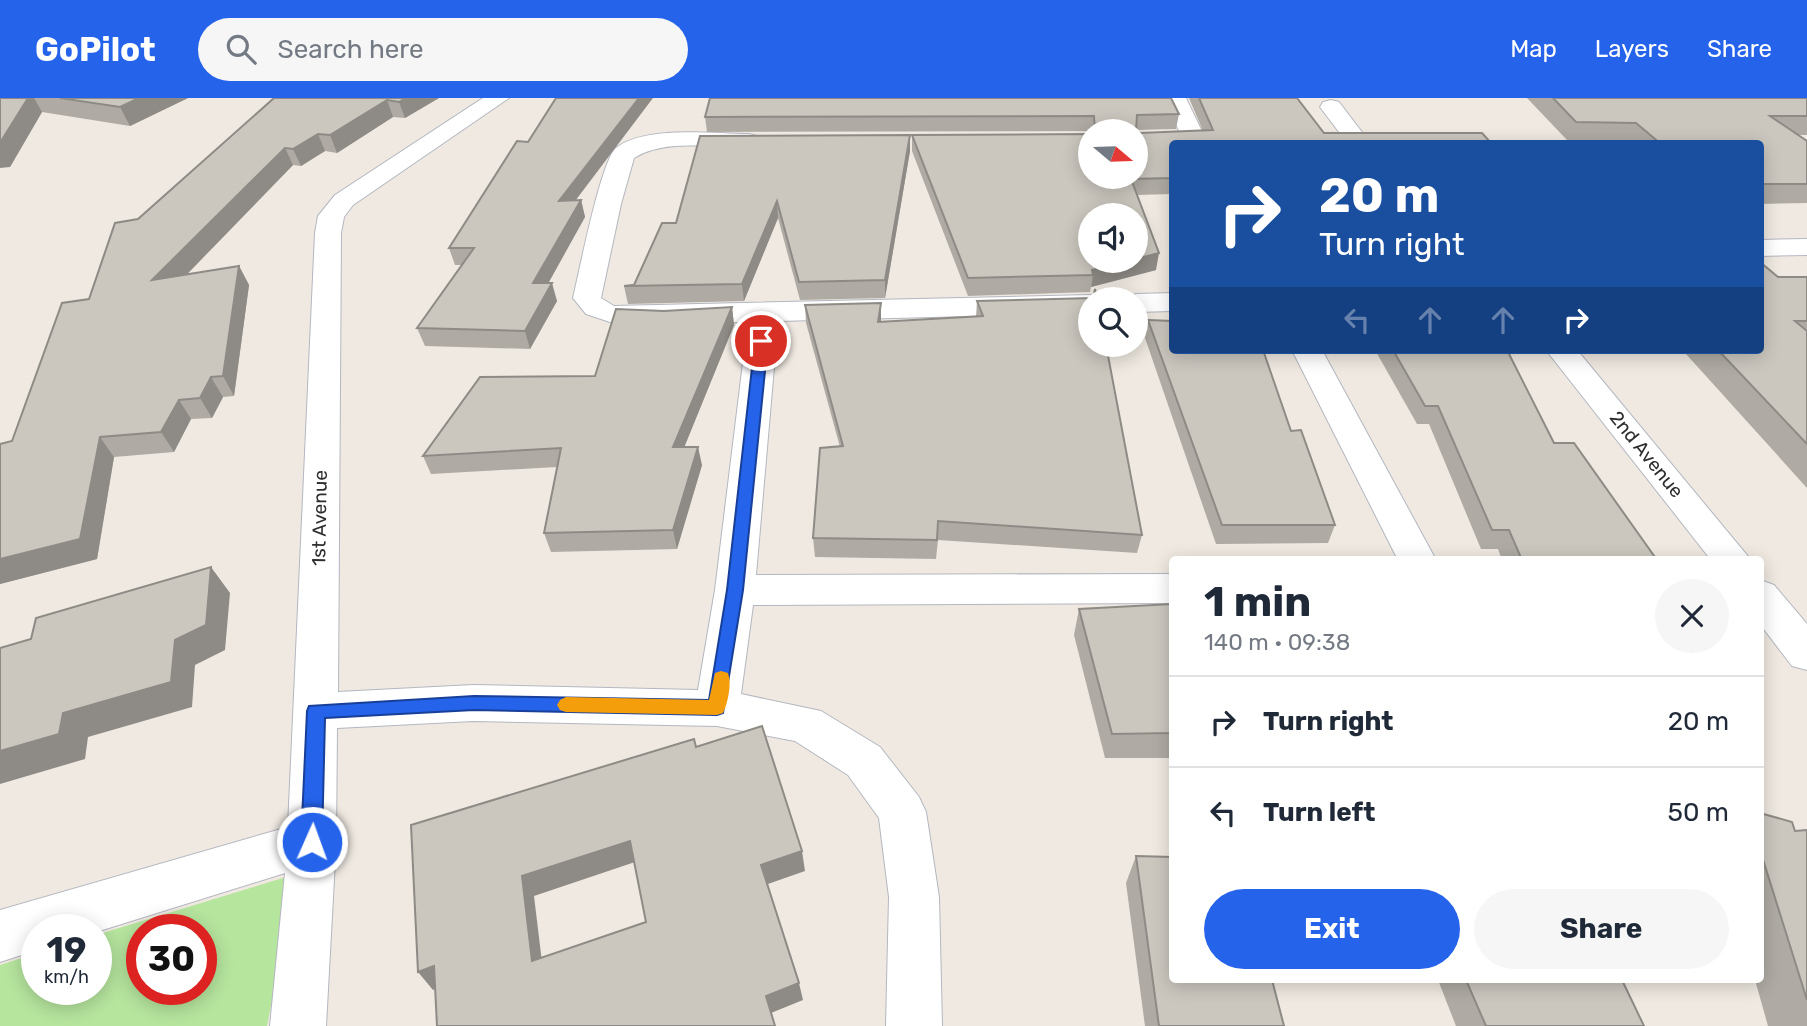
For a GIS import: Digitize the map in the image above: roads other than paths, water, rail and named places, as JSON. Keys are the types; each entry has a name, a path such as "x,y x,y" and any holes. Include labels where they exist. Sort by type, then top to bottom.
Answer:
{"street":[{"name":"1st Avenue","path":"298,1026 312,842 325,302 331,216 344,200 366,184 498,98"},
{"path":"1175,98 1196,140"},
{"path":"1331,107 1357,140"},
{"path":"1172,139 1184,140"},
{"path":"766,141 660,142 640,145 623,154 608,204 587,298 594,309 607,315 1078,304"},
{"path":"1764,248 1807,247"},
{"path":"1148,303 1169,302"},
{"path":"717,708 735,590 764,313"},
{"path":"1309,354 1415,556"},
{"name":"2nd Avenue","path":"1564,354 1729,556"},
{"path":"735,590 1169,588"},
{"path":"1764,600 1807,654"},
{"path":"316,711 474,703 717,708 805,724 864,761 902,812 914,897 914,1026"},
{"path":"0,936 312,842"}]}
